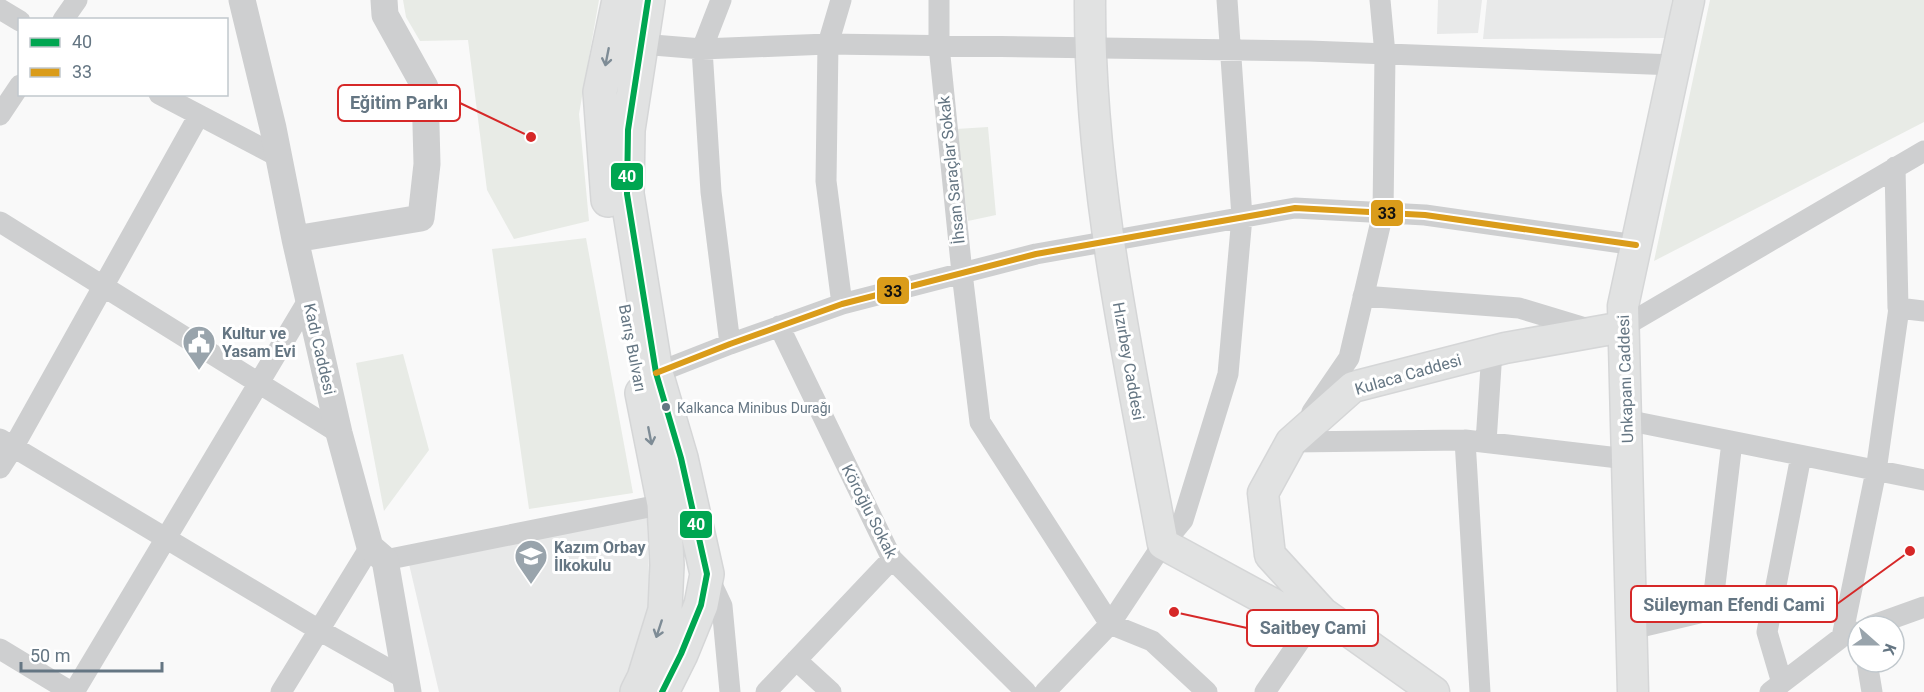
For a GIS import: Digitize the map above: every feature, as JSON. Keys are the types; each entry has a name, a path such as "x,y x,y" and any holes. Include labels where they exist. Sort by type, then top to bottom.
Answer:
{"main road":[{"name":"Barış Bulvarı","path":"619,0 600,92 609,213 620,287 664,504 667,565 665,610 644,678 637,692"},
{"name":"Barış Bulvarı","path":"648,0 628,130 627,194 656,373 681,458 707,574 701,605 662,692"},
{"name":"Hızırbey Caddesi","path":"1090,0 1090,48 1108,241 1163,544"},
{"name":"Unkapanı Caddesi","path":"1633,692 1626,420 1609,329 1623,306 1689,0"},
{"name":"Kulaca Caddesi","path":"1434,692 1323,613 1270,555 1263,493 1291,442 1353,387 1492,351 1609,329"},
{"path":"1163,544 1290,613 1323,613"}],"street":[{"path":"64,18 77,0"},
{"name":"Kadı Caddesi","path":"242,0 339,433 377,554 406,685"},
{"path":"295,239 421,218 427,164 425,87 385,15 384,0"},
{"path":"720,0 702,49 711,192 730,344"},
{"path":"841,0 828,44 826,181 842,304"},
{"name":"İhsan Saraçlar Sokak","path":"939,0 939,46 980,422 1110,624"},
{"path":"1045,692 1110,624 1163,544 1183,520 1228,374 1242,217 1227,0"},
{"path":"1291,442 1349,358 1383,213 1385,54 1380,0"},
{"path":"0,9 18,20"},
{"path":"640,44 702,49 828,44 1230,50 1675,65"},
{"path":"0,116 18,88"},
{"path":"163,96 279,157"},
{"path":"0,468 7,443 103,286 199,115"},
{"path":"1363,296 1519,308 1609,329 1924,151"},
{"path":"1853,614 1899,308 1895,167"},
{"path":"656,373 842,304 962,273 1036,254 1295,208 1425,215 1636,245"},
{"path":"0,222 339,433"},
{"path":"0,649 72,692 309,299"},
{"path":"1899,308 1924,311"},
{"name":"Köroğlu Sokak","path":"779,326 892,559 1026,692"},
{"path":"1486,442 1492,351"},
{"path":"1626,420 1924,480"},
{"path":"1291,442 1465,440 1627,459"},
{"path":"1465,440 1480,692"},
{"path":"1632,629 1712,610 1732,442"},
{"path":"7,443 319,630 406,685"},
{"path":"1801,456 1767,632 1776,687 1846,637"},
{"path":"281,692 319,630 377,554 664,504"},
{"path":"766,692 892,559"},
{"path":"707,574 722,606 730,692"},
{"path":"1904,614 1924,607"},
{"path":"1265,692 1299,642 1323,613"},
{"path":"1110,624 1152,641 1207,692"},
{"path":"796,660 831,692"},
{"path":"1869,674 1872,692"}],"shaded area":[{"path":"403,0 599,0 579,114 589,221 514,239 487,190 468,40 420,41 406,17"},
{"path":"1438,0 1482,0 1478,33 1437,34"},
{"path":"1487,0 1672,0 1667,38 1483,39"},
{"path":"1710,0 1924,0 1924,122 1654,261"},
{"path":"988,127 996,215 968,221 956,129"},
{"path":"586,238 633,493 529,509 492,249"},
{"path":"403,354 429,450 384,511 356,363"},
{"name":"Kazım Orbay İlkokulu","path":"647,517 650,606 622,692 439,692 409,564"}],"transit line":[{"name":"40","path":"648,0 628,130 627,194 656,373 681,458 707,574 701,605 662,692"},
{"name":"33","path":"656,373 842,304 1036,254 1295,208 1425,215 1636,245"}],"place":[{"name":"Eğitim Parkı","path":"531,137"},
{"name":"Kultur ve Yasam Evi","path":"199,371"},
{"name":"Kalkanca Minibus Durağı","path":"666,407"},
{"name":"Süleyman Efendi Cami","path":"1910,551"},
{"name":"Kazım Orbay İlkokulu","path":"531,585"},
{"name":"Saitbey Cami","path":"1174,612"}]}
